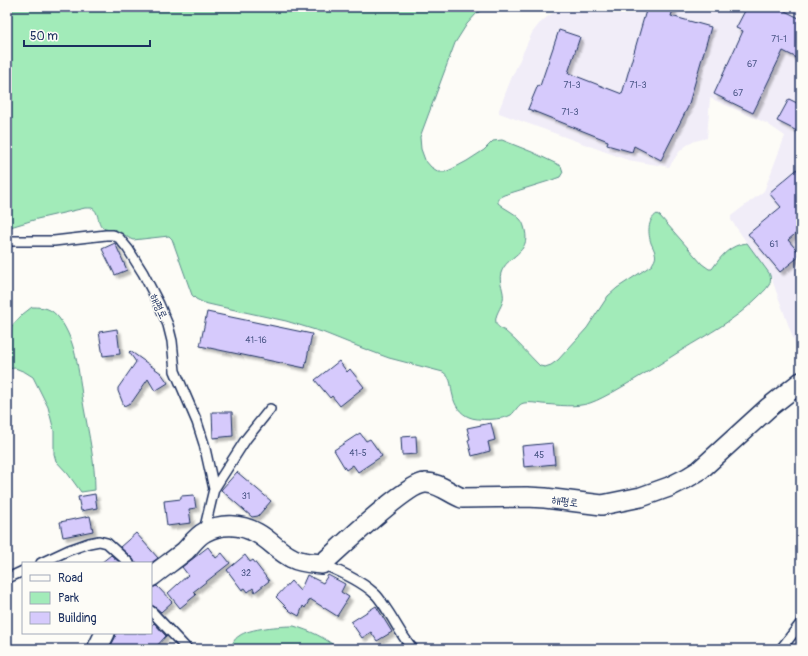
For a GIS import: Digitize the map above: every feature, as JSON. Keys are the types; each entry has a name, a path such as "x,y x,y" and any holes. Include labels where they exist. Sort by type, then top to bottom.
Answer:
{"street":[{"name":"해평로","path":"322,564 388,506 419,484 434,484 462,498 527,497 602,505 640,497 669,487 700,470 768,408 801,382"},
{"path":"152,576 204,533 226,526 236,526 258,534 293,559 322,564"},
{"path":"97,649 104,634"}],"lane":[{"name":"해평로","path":"7,241 54,241 112,235 119,238 128,249 150,286 168,325 172,341 175,371 197,422 204,444 214,489"},
{"name":"해평로","path":"204,533 214,489 246,439 270,409"},
{"path":"43,562 69,550 99,541 107,543 128,562"},
{"path":"322,564 337,570 362,584 374,593 413,649"},
{"path":"8,578 22,571"},
{"path":"152,612 187,649"},
{"path":"781,649 801,623"}],"shaded area":[{"path":"562,7 801,7 801,360 771,277 731,220 731,216 764,191 785,136 766,123 710,98 707,138 687,145 679,152 669,167 628,160 499,113 511,79 532,33 547,17"}],"green space":[{"path":"7,7 487,7 477,13 467,24 455,43 420,137 421,149 425,160 431,167 439,172 445,172 452,169 484,150 493,141 502,140 561,166 563,172 560,177 498,198 498,203 515,214 521,220 526,238 522,249 508,262 500,276 503,297 496,317 498,327 514,339 540,366 545,367 551,365 558,360 587,328 608,296 617,288 652,265 656,255 650,239 649,227 651,220 657,214 702,264 709,269 712,269 719,259 731,248 747,243 769,273 770,284 749,306 730,320 632,381 597,400 584,405 572,406 524,403 507,417 484,419 469,417 463,414 456,406 450,380 443,372 389,358 322,332 286,321 204,303 196,299 192,295 172,239 169,236 133,240 115,230 102,227 96,212 92,208 85,208 37,219 7,228"},
{"path":"32,307 50,310 59,318 74,350 94,469 95,490 81,492 56,461 54,454 54,431 48,407 33,377 15,368 7,369 7,331"},
{"path":"294,626 317,635 338,649 231,649 237,637 244,633 265,628"}],"building":[{"path":"647,7 674,7 671,16 711,27 688,107 661,160 634,146 632,152 607,145 608,141 528,109 538,85 540,86 559,30 580,37 568,73 622,94"},
{"path":"747,7 777,7 801,19 801,49 797,58 783,51 753,113 714,94 743,31 736,28"},
{"path":"789,99 801,105 801,133 777,121"},
{"path":"801,166 801,229 788,240 801,255 780,272 748,234 781,207 769,193"},
{"path":"115,243 127,270 115,275 102,249"},
{"path":"207,312 312,334 305,368 200,346"},
{"path":"117,329 120,354 103,356 99,332"},
{"path":"130,351 161,373 168,383 155,391 148,379 132,402 124,406 118,388 136,362 129,352"},
{"path":"339,361 347,372 350,369 364,387 340,406 332,396 330,398 315,380"},
{"path":"212,412 232,412 233,436 213,438"},
{"path":"491,423 495,440 488,442 490,451 472,456 467,428"},
{"path":"360,433 366,441 370,439 382,456 358,472 353,465 346,470 334,450"},
{"path":"416,436 417,454 402,455 401,437"},
{"path":"553,443 555,464 524,467 522,446"},
{"path":"237,472 271,501 258,516 252,517 221,490"},
{"path":"95,494 97,508 81,511 78,497"},
{"path":"194,495 196,508 189,509 191,523 167,526 164,501 181,499 181,496"},
{"path":"90,516 93,531 63,537 60,522"},
{"path":"136,533 158,558 152,562 134,562 120,547"},
{"path":"208,547 216,558 222,553 230,563 193,592 196,595 180,608 168,593 188,575 182,567"},
{"path":"111,555 119,562 102,562"},
{"path":"245,555 250,562 253,560 269,581 255,592 253,588 248,592 245,588 242,590 227,570"},
{"path":"307,575 323,583 328,575 345,584 341,592 349,597 337,616 310,599 305,608 303,606 299,616 290,611 276,597 291,581 300,591"},
{"path":"157,586 172,602 161,612 152,606 152,588"},
{"path":"376,606 392,632 377,641 371,632 362,638 351,622"},
{"path":"154,623 166,636 154,649 109,649 116,634 152,634 152,625"}]}
